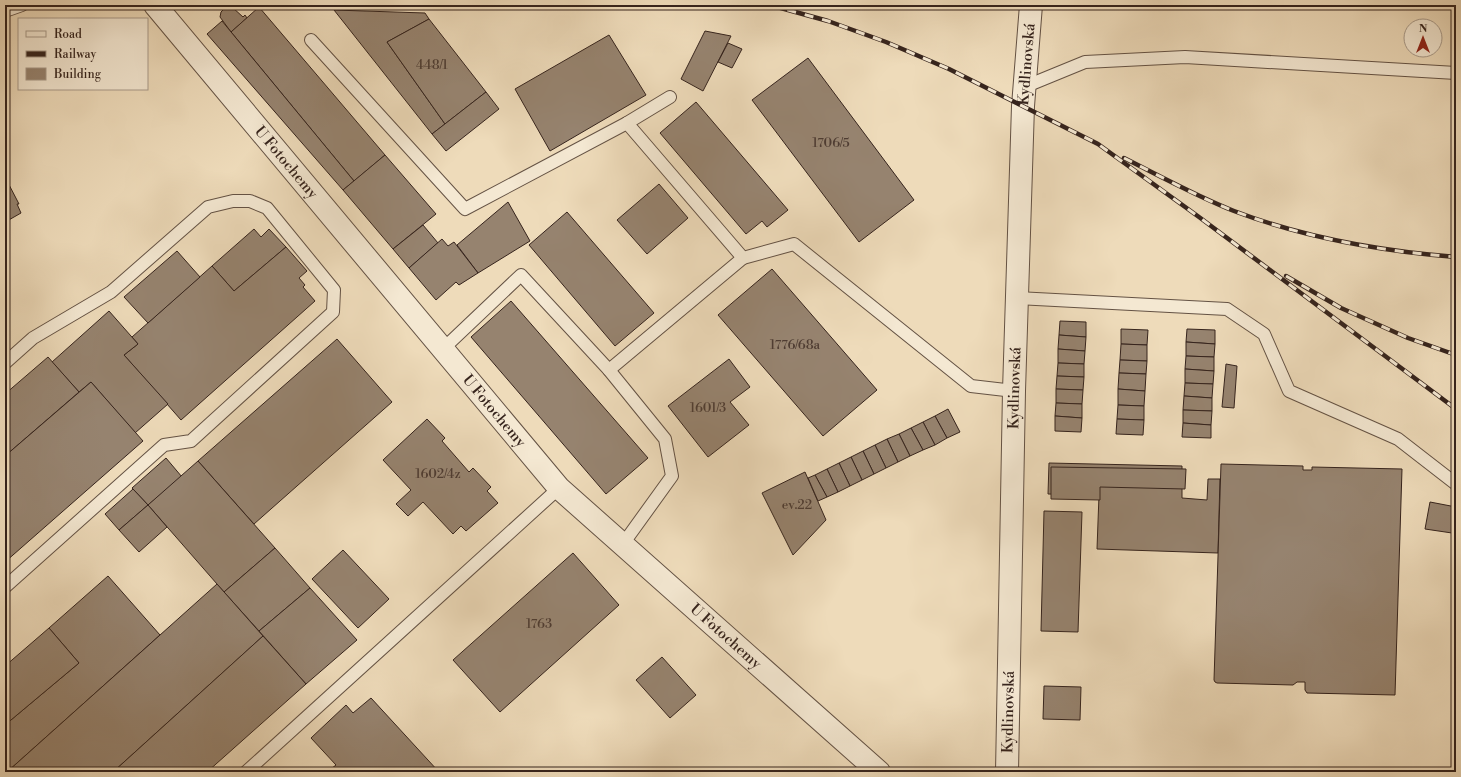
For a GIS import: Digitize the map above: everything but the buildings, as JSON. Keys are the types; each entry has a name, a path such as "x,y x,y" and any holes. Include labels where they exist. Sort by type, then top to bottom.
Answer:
{"street":[{"name":"U Fotochemy","path":"155,5 559,488 879,772"},
{"name":"Kydlinovská","path":"1007,772 1014,391 1024,87 1031,5"}],"lane":[{"path":"5,11 22,5"},
{"path":"312,40 465,209 627,123 670,97"},
{"path":"1024,87 1085,62 1185,58 1456,73"},
{"path":"627,123 743,258"},
{"path":"5,363 33,338 111,292 208,207 233,200 250,200 267,208 334,290 334,312 191,441 164,445 5,587"},
{"path":"609,370 743,258 794,244 971,386 1014,391"},
{"path":"443,349 521,276 609,370 665,439 672,476 622,544"},
{"path":"1017,298 1227,309 1264,334 1289,390 1398,439 1456,484"},
{"path":"246,772 559,488"}],"railway":[{"path":"770,5 828,21 886,42 949,69 1098,144 1199,217 1456,409"},
{"path":"1428,5 1456,6"},
{"path":"1124,158 1220,205 1288,229 1371,247 1456,257"},
{"path":"1286,276 1341,308 1408,338 1456,355"}]}
